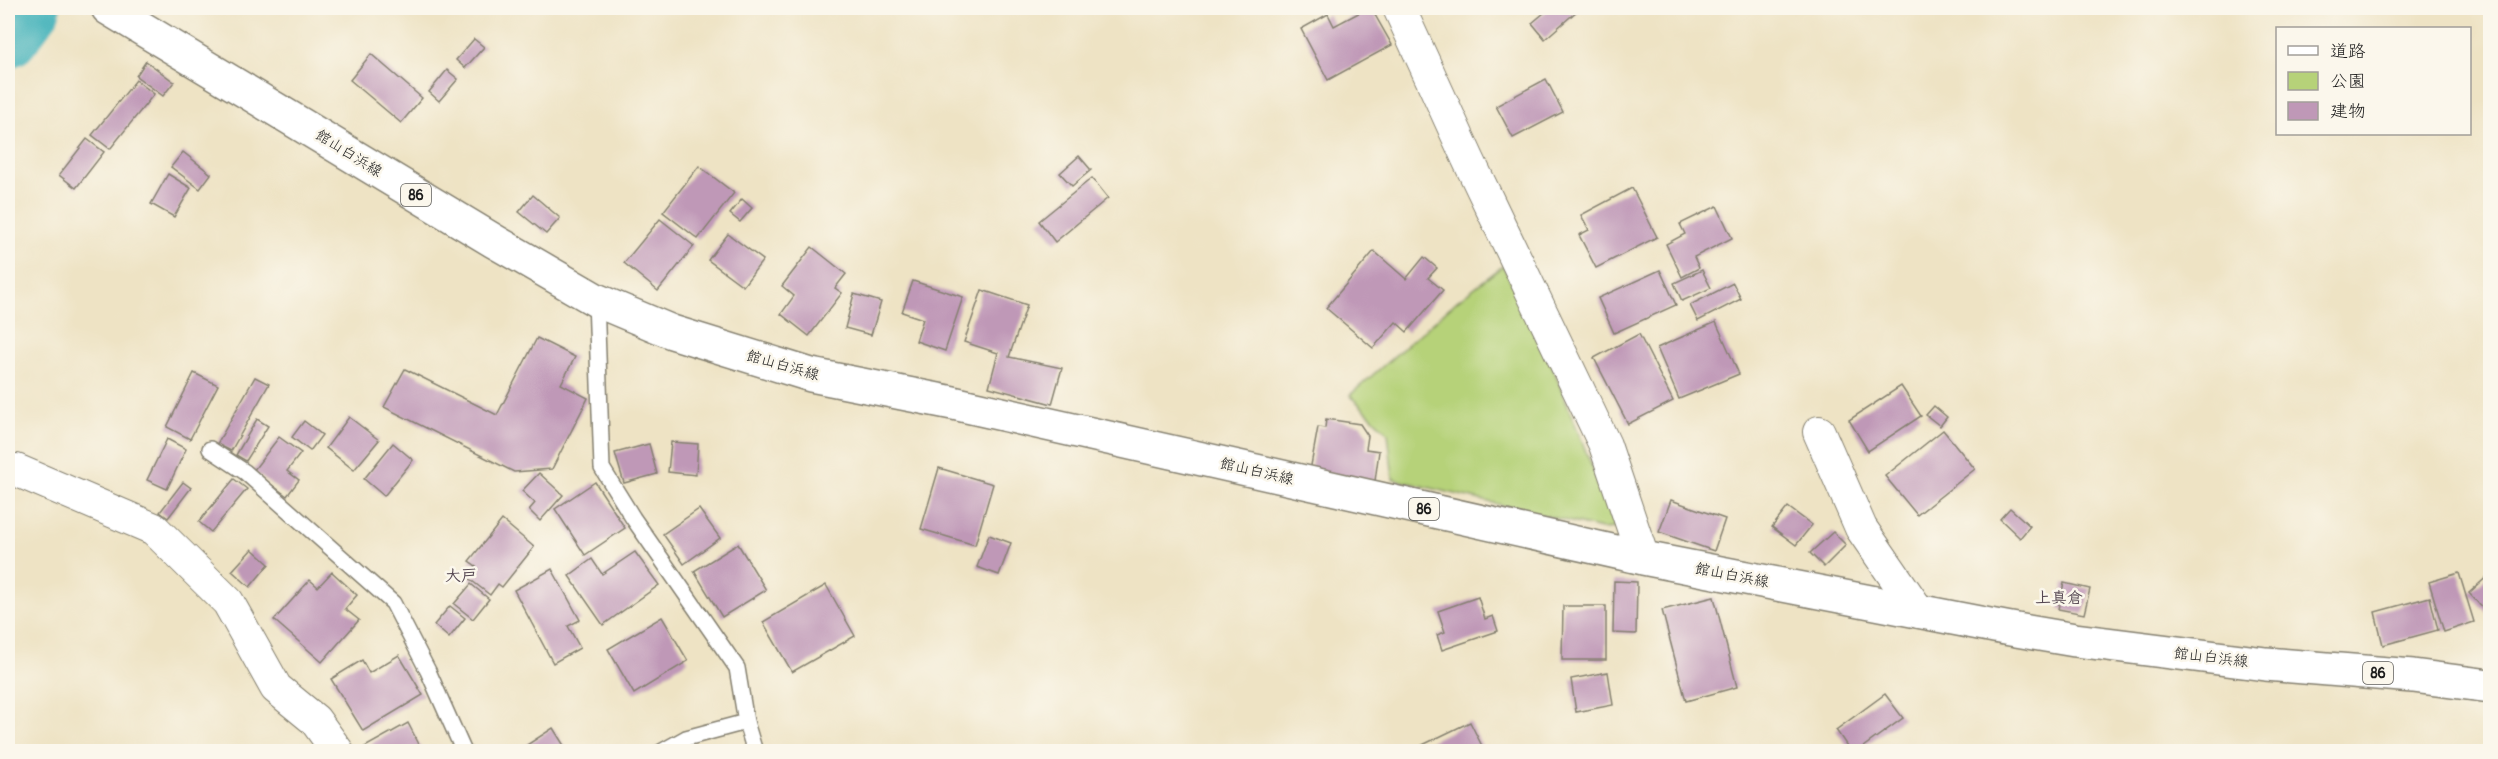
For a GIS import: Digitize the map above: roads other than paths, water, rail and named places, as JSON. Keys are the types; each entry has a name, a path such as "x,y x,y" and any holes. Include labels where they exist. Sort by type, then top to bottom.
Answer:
{"main road":[{"name":"館山白浜線","path":"108,8 484,236 596,300 672,332 811,375 953,403 1642,558 1919,612 2106,644 2266,664 2413,676 2490,686"}],"street":[{"path":"1399,8 1468,159 1605,445 1642,558"},
{"path":"1819,432 1861,528 1919,612"},
{"path":"16,470 154,529 228,602 276,688 315,720 338,752"}],"lane":[{"path":"596,300 602,468 633,518 737,668 746,722 755,752"},
{"path":"210,449 245,472 393,603 428,671 464,752"},
{"path":"661,752 686,738 746,722"}],"waterway":[{"path":"8,36 29,8"}],"district":[{"name":"大戸","path":"461,575"},
{"name":"上真倉","path":"2059,597"}]}
